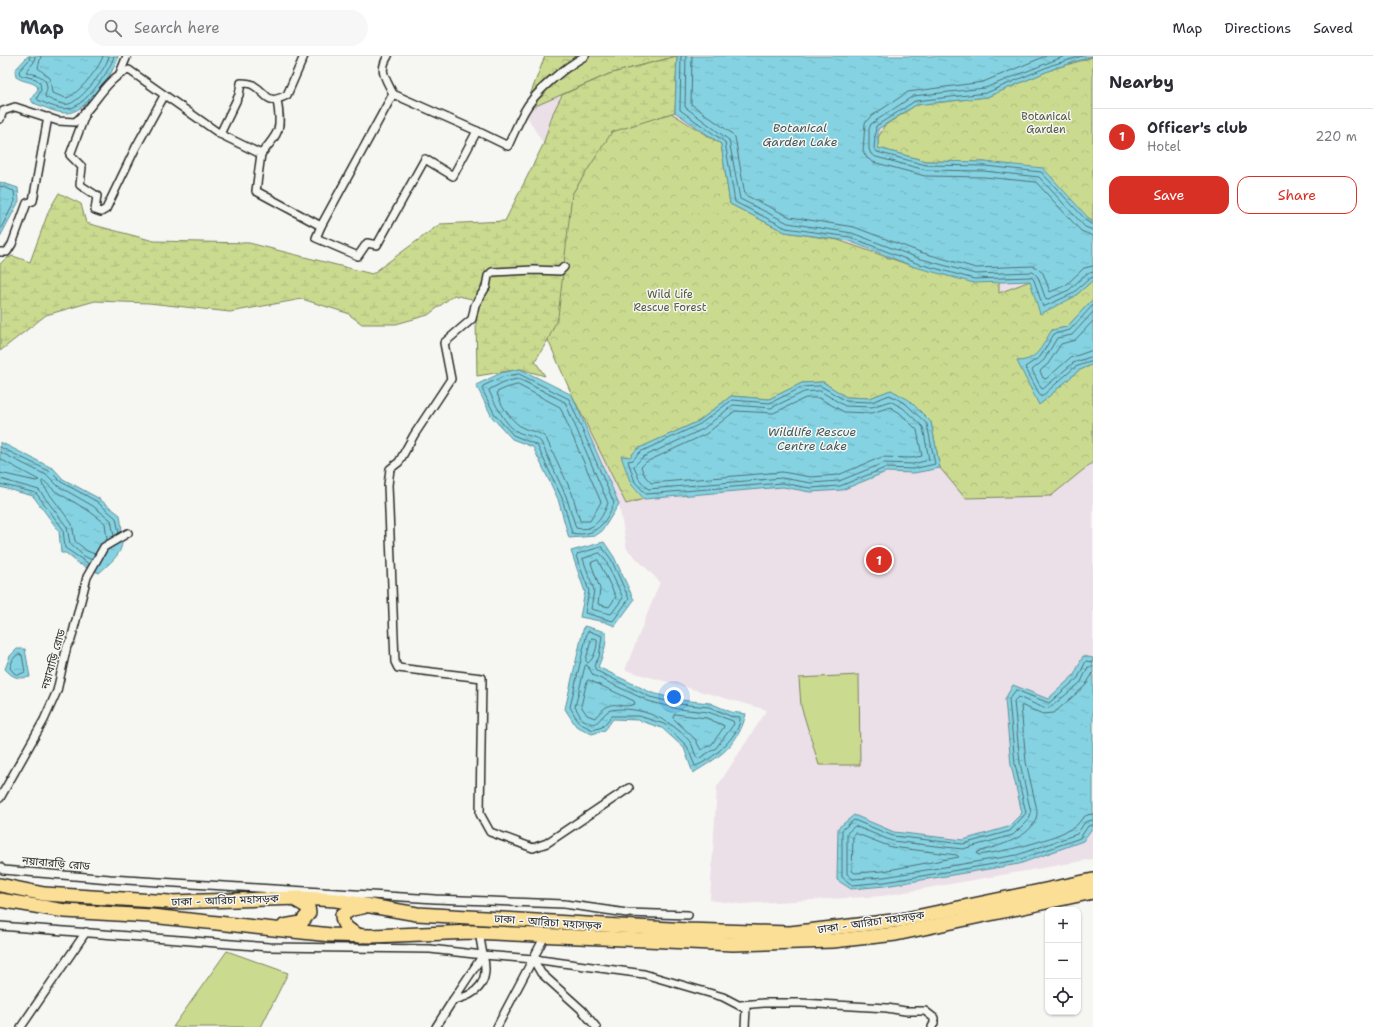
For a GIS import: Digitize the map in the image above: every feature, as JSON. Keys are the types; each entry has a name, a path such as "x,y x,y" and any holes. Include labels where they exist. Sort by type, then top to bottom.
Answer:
{"highway":[{"name":"ঢাকা - আরিচা মহাসড়ক","path":"0,885 44,894 170,902 292,898 336,900 377,908 432,915 687,930 790,933 902,920 1093,880"},
{"name":"ঢাকা - আরিচা মহাসড়ক","path":"0,900 65,911 151,916 331,935 360,936 434,932 479,932 733,944 833,941 896,934 1093,892"},
{"path":"268,928 291,926 301,923 307,917 309,913 308,907 292,898"},
{"path":"360,936 344,926 342,915 352,909 377,908"}],"street":[{"path":"0,119 3,111 15,107 58,121 75,122 85,115 120,73 127,56"},
{"path":"220,134 239,95 241,83 252,84 268,99 277,100 287,95 304,56"},
{"path":"388,56 383,66 382,73 393,94 508,146 524,111 534,99 554,78 585,56"},
{"path":"120,73 129,70 220,134 261,154"},
{"path":"393,94 321,226 316,238 358,256 367,243 377,245 425,159 454,176 477,131"},
{"path":"85,115 70,156 82,167 80,185 96,196 95,210 101,212 106,209 164,96"},
{"path":"277,100 280,126 276,137 261,154 256,191 321,226"},
{"path":"0,252 7,252 12,244 27,203 33,201 48,117"},
{"path":"564,267 560,271 534,270 492,272 488,276 486,287 475,305 472,319 444,343 451,379 414,435 399,462 390,469 388,485 394,662 398,668 482,678 480,814 490,832 533,848 547,843 630,788"},
{"name":"নয়াবাড়ি রোড","path":"0,798 44,720 57,691 67,646 71,640 87,577 104,547 128,533"},
{"name":"নয়াবারড়ি রোড","path":"0,867 10,870 110,879 435,899 564,904 627,914 688,915"},
{"path":"0,926 269,947 430,950 533,958 644,974 723,997 741,1005 746,1009 745,1027"},
{"path":"21,1027 86,932"},
{"path":"454,1000 469,996 478,988 485,975 479,932"},
{"path":"497,1027 545,936"},
{"path":"436,1027 483,954"},
{"path":"533,958 541,973 582,1010 596,1027"},
{"path":"741,1005 764,1003 801,1003 887,1008 905,1011 925,1011 934,1018 932,1027"}],"shaded area":[{"path":"546,56 1093,56 1093,859 882,896 740,904 710,900 717,787 767,710 625,670 660,582 627,549 619,504 548,340 572,194 524,111"}],"green space":[{"path":"545,56 677,56 609,74 524,111"},
{"path":"677,56 675,112 612,132 572,194 558,317 548,340 535,361 545,376 520,369 477,376 476,317 472,299 454,295 428,315 396,324 362,324 347,313 302,299 230,312 149,303 95,301 46,315 0,351 0,264 5,259 13,256 30,262 49,210 59,193 81,204 86,223 154,241 249,243 372,274 440,224 505,221 543,145 553,113 562,95 609,74"},
{"name":"Botanical Garden","path":"1093,57 1093,223 1089,218 985,162 926,161 878,148 878,138 884,126 916,105 987,97 1053,69"},
{"name":"Wild Life Rescue Forest","path":"671,113 721,144 730,204 785,232 838,240 915,267 999,282 999,293 1030,281 1074,297 1093,280 1093,299 1067,327 1052,330 1043,346 1035,355 1025,360 1018,361 1039,404 1078,371 1093,364 1093,462 1051,496 965,498 940,468 931,422 891,390 870,398 846,397 823,382 802,383 769,399 731,396 699,421 637,449 630,457 644,499 626,504 572,395 548,340 572,194 612,131"},
{"path":"859,675 860,765 819,765 801,706 799,678"},
{"path":"227,951 288,973 261,1027 173,1027"}],"water":[{"path":"28,56 118,56 116,63 105,82 90,100 74,112 62,113 33,103 31,99 38,89 37,86 16,77 15,70"},
{"name":"Botanical Garden Lake","path":"677,56 1093,56 1053,69 987,97 916,105 878,129 878,148 926,161 985,162 1043,168 1093,223 1093,280 1074,297 1040,314 1030,281 974,283 915,267 849,241 785,232 730,204 721,144 675,112"},
{"path":"0,182 18,188 19,201 0,237"},
{"path":"1093,299 1093,364 1078,371 1039,405 1017,361 1030,358 1035,355 1052,330 1067,327"},
{"path":"520,369 572,395 619,504 602,531 595,536 569,538 558,499 533,447 512,439 492,417 476,385 501,373"},
{"name":"Wildlife Rescue Centre Lake","path":"823,382 846,397 870,398 891,390 909,400 931,422 940,468 914,473 886,472 842,490 810,492 783,487 644,499 631,484 621,456 630,457 637,449 699,421 731,396 769,399 802,383"},
{"path":"0,442 54,469 63,479 98,498 120,515 122,535 121,548 114,559 99,573 79,564 66,553 61,553 59,531 33,496 0,487"},
{"path":"604,542 614,557 634,600 615,626 605,622 580,617 585,592 571,551"},
{"path":"584,626 606,632 605,646 598,667 652,693 680,700 710,703 731,712 746,714 733,743 711,762 693,773 684,748 662,728 638,720 613,719 605,730 592,734 576,726 565,709"},
{"path":"17,649 25,649 30,677 16,677 5,669 10,656"},
{"path":"1083,656 1093,658 1093,827 1083,841 1019,864 885,886 851,889 837,880 838,828 854,815 894,832 963,840 1008,827 1022,813 1011,765 1005,699 1013,685 1048,699 1074,675"}],"place":[{"name":"Officer's club","path":"879,560"}]}
